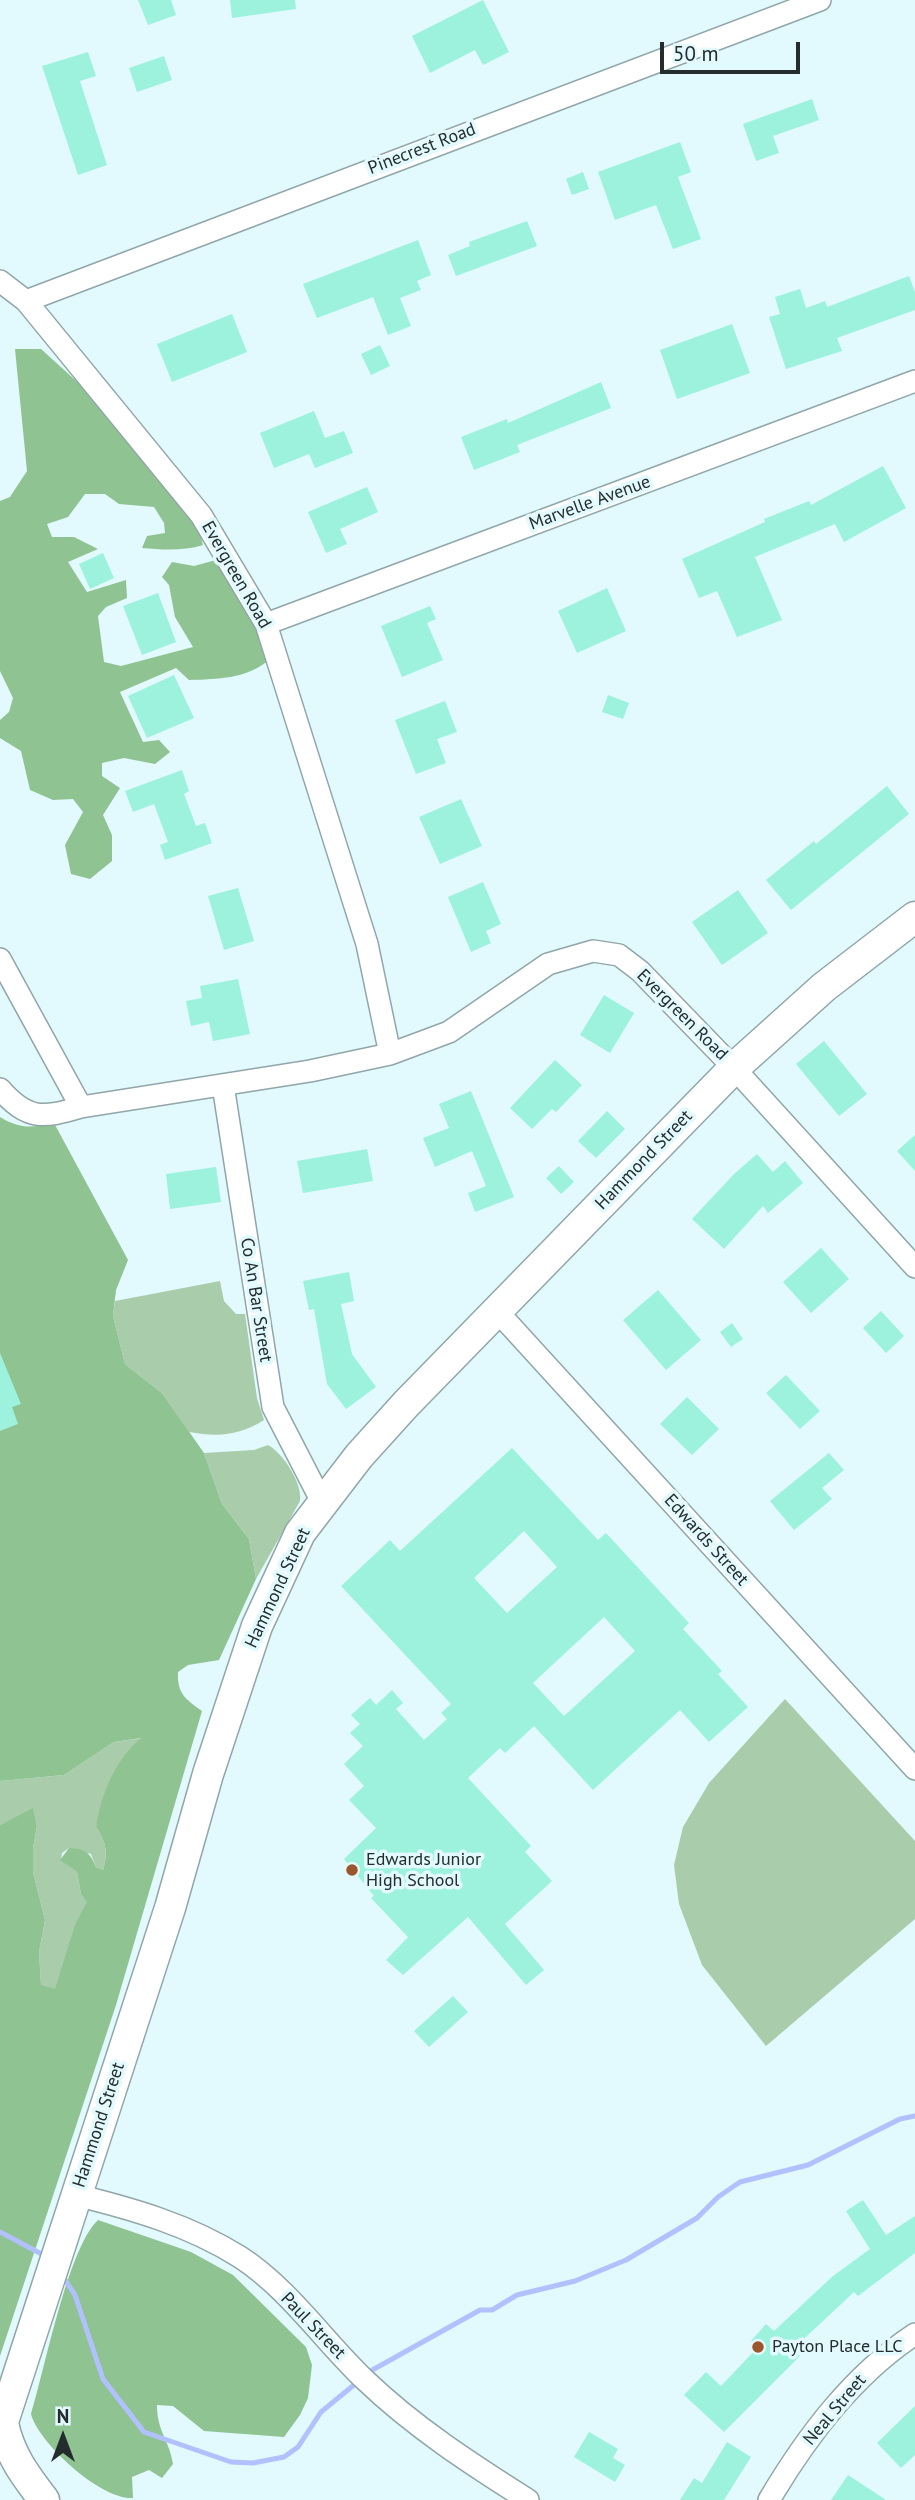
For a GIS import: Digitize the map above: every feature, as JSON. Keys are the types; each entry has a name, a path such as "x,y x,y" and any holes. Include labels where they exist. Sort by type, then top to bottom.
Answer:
{"street":[{"name":"Pinecrest Road","path":"26,301 820,0"},
{"name":"Evergreen Road","path":"0,281 26,301 201,515 266,624 368,944 390,1054"},
{"name":"Marvelle Avenue","path":"266,624 915,382"},
{"name":"Hammond Street","path":"1,2427 170,1908 240,1674 257,1626 300,1533 406,1404 734,1068 824,987 915,917"},
{"name":"Evergreen Road","path":"0,1089 31,1115 51,1116 81,1107 223,1085 390,1054 449,1032 548,964 593,951 619,955 640,971 734,1068 915,1267"},
{"path":"0,959 81,1107"},
{"name":"Co An Bar Street","path":"223,1085 273,1407 323,1504"},
{"name":"Edwards Street","path":"497,1311 915,1769"},
{"name":"Paul Street","path":"76,2196 160,2218 242,2258 276,2288 368,2382 454,2453 528,2500"},
{"name":"Neal Street","path":"769,2500 794,2460 856,2381 915,2334"},
{"path":"1,2427 20,2468 44,2500"}],"green space":[{"path":"15,349 41,349 84,388 196,518 203,545 173,550 142,548 147,536 165,533 164,523 154,507 119,504 105,494 85,494 68,517 47,524 52,537 74,537 98,549 68,562 87,592 126,580 127,598 106,607 98,616 104,662 121,666 193,647 175,617 169,585 162,577 172,562 194,566 216,560 247,607 270,659 252,671 221,678 189,680 176,668 120,692 143,742 159,740 170,752 155,764 124,758 102,763 102,776 120,788 103,815 112,835 112,861 90,879 71,874 65,845 83,812 73,799 53,800 30,790 21,751 0,738 0,720 9,712 13,698 0,671 0,501 10,497 27,471"},
{"path":"0,1117 26,1126 54,1123 128,1260 116,1290 113,1316 125,1364 162,1393 204,1453 222,1504 249,1539 256,1579 219,1660 188,1665 178,1672 183,1695 202,1711 116,2005 0,2356 0,1825 33,1808 37,1826 33,1872 45,1920 39,1952 41,1985 55,1989 75,1924 87,1902 81,1894 77,1872 60,1860 69,1848 79,1849 92,1858 96,1867 103,1870 105,1847 96,1826 102,1800 117,1767 141,1738 114,1742 64,1775 0,1781"},
{"path":"220,1281 224,1301 236,1314 245,1314 257,1398 264,1420 228,1434 189,1432 162,1393 125,1364 113,1316 115,1301"},
{"path":"268,1445 291,1470 298,1486 300,1501 256,1579 249,1539 222,1504 204,1453 254,1450"},
{"path":"785,1699 915,1841 915,1919 766,2046 702,1965 679,1904 674,1865 683,1827 709,1783"},
{"path":"143,1738 96,1825 105,1847 103,1870 96,1867 91,1854 69,1848 62,1853 61,1860 77,1872 81,1894 88,1902 75,1924 56,1990 41,1986 39,1952 45,1920 33,1872 37,1826 33,1809 0,1825 0,1781 64,1775 114,1742"},
{"path":"98,2220 191,2252 233,2275 306,2347 312,2365 308,2398 284,2437 204,2431 173,2406 157,2405 159,2422 173,2464 162,2478 149,2470 132,2477 133,2498 104,2490 88,2480 45,2439 31,2414 67,2282 87,2235"}],"building":[{"path":"138,0 171,0 176,15 148,25"},
{"path":"230,0 295,0 296,9 232,18"},
{"path":"483,0 509,52 483,65 475,50 430,73 412,36"},
{"path":"88,52 96,76 80,81 107,165 78,175 42,66"},
{"path":"164,56 172,80 137,92 129,68"},
{"path":"812,99 819,120 773,136 779,153 756,161 743,124"},
{"path":"680,142 691,172 678,177 701,239 673,249 656,205 615,220 598,172"},
{"path":"583,172 589,189 572,195 566,179"},
{"path":"527,221 537,246 456,276 448,255 470,246 469,242"},
{"path":"418,240 431,275 417,281 421,290 400,298 411,326 388,335 373,297 317,318 303,284"},
{"path":"909,276 915,292 915,310 837,338 842,351 786,369 769,317 780,314 775,297 800,289 806,308 825,301 827,307"},
{"path":"232,314 247,352 172,382 157,344"},
{"path":"732,324 750,373 677,399 660,350"},
{"path":"380,345 390,366 371,375 361,354"},
{"path":"601,382 611,408 517,445 520,452 474,470 461,437 507,419 508,423"},
{"path":"314,411 325,438 344,431 353,453 315,468 309,454 274,468 260,433"},
{"path":"883,466 906,508 844,542 835,524 755,557 782,620 737,637 717,591 699,598 682,559 765,522 764,519 809,501 811,505"},
{"path":"367,487 378,512 340,529 347,544 326,553 308,512"},
{"path":"103,553 114,578 90,589 79,564"},
{"path":"607,588 626,631 577,653 558,611"},
{"path":"158,593 176,642 142,655 123,606"},
{"path":"430,606 436,619 427,623 443,660 402,677 381,626"},
{"path":"174,675 194,718 147,738 128,696"},
{"path":"608,695 629,703 623,719 602,712"},
{"path":"445,701 457,732 437,739 446,763 416,774 395,720"},
{"path":"182,770 189,791 184,794 196,826 205,823 212,843 165,860 160,845 168,842 154,804 133,812 125,791"},
{"path":"887,786 909,814 791,910 766,880 814,841 816,844"},
{"path":"461,799 482,846 440,864 419,817"},
{"path":"483,882 501,924 486,931 491,943 471,952 448,897"},
{"path":"238,888 254,941 224,950 208,896"},
{"path":"738,890 768,933 722,965 692,922"},
{"path":"238,979 250,1034 213,1041 209,1022 191,1026 186,1001 202,998 200,986"},
{"path":"604,995 634,1013 610,1053 580,1035"},
{"path":"824,1041 867,1094 839,1116 796,1064"},
{"path":"555,1060 582,1085 556,1112 552,1109 532,1129 510,1108"},
{"path":"471,1091 514,1197 475,1212 468,1193 486,1186 472,1151 435,1167 423,1138 449,1128 439,1104"},
{"path":"607,1111 625,1129 596,1158 578,1141"},
{"path":"915,1135 915,1171 897,1151"},
{"path":"367,1149 373,1181 303,1193 297,1161"},
{"path":"757,1154 773,1172 785,1161 803,1183 768,1213 763,1206 724,1249 692,1219 734,1174"},
{"path":"559,1166 574,1182 561,1194 546,1178"},
{"path":"216,1167 221,1202 170,1209 166,1174"},
{"path":"821,1248 849,1279 811,1313 783,1282"},
{"path":"349,1272 354,1301 341,1304 352,1354 376,1387 346,1409 327,1384 314,1309 309,1310 303,1281"},
{"path":"658,1290 701,1340 666,1370 623,1320"},
{"path":"881,1311 904,1336 886,1353 863,1328"},
{"path":"732,1323 743,1339 731,1347 720,1332"},
{"path":"0,1353 21,1404 12,1407 18,1424 0,1431"},
{"path":"786,1375 820,1411 800,1429 766,1393"},
{"path":"687,1397 719,1429 692,1455 660,1424"},
{"path":"512,1448 598,1540 606,1533 689,1623 683,1629 722,1671 718,1674 748,1707 709,1742 680,1710 593,1790 534,1726 505,1753 500,1748 468,1778 531,1846 525,1852 552,1881 505,1924 544,1970 526,1985 468,1917 403,1975 386,1960 408,1937 371,1898 374,1896 344,1859 376,1828 349,1800 364,1786 344,1764 363,1746 350,1733 360,1724 351,1715 370,1698 376,1705 392,1690 403,1703 396,1709 424,1740 447,1719 441,1713 451,1704 341,1586 390,1540 400,1551","holes":["524,1531 557,1567 507,1613 474,1578","604,1617 635,1651 564,1716 533,1683"]},
{"path":"829,1453 844,1470 822,1488 832,1499 794,1530 770,1501"},
{"path":"453,1996 468,2012 429,2047 414,2031"},
{"path":"863,2200 886,2235 915,2216 915,2253 858,2296 854,2292 793,2349 800,2356 724,2432 684,2395 706,2372 721,2386 758,2347 751,2341 766,2324 774,2331 833,2276 870,2249 846,2211"},
{"path":"915,2406 915,2455 901,2468 877,2443"},
{"path":"589,2432 618,2449 613,2458 625,2465 615,2482 574,2457"},
{"path":"727,2442 751,2457 724,2500 680,2500 694,2478 702,2483"},
{"path":"848,2475 886,2500 831,2500"}],"waterway":[{"path":"367,2373 480,2310 492,2310 517,2295 575,2281 626,2260 697,2218 718,2197 740,2182 808,2165 900,2119 915,2116"},
{"path":"0,2232 47,2257"},
{"path":"62,2275 75,2295 103,2379 144,2432 231,2462 253,2463 284,2457 298,2447 321,2412 360,2380"}],"place":[{"name":"Edwards Junior High School","path":"352,1870"},
{"name":"Payton Place LLC","path":"758,2347"}]}
